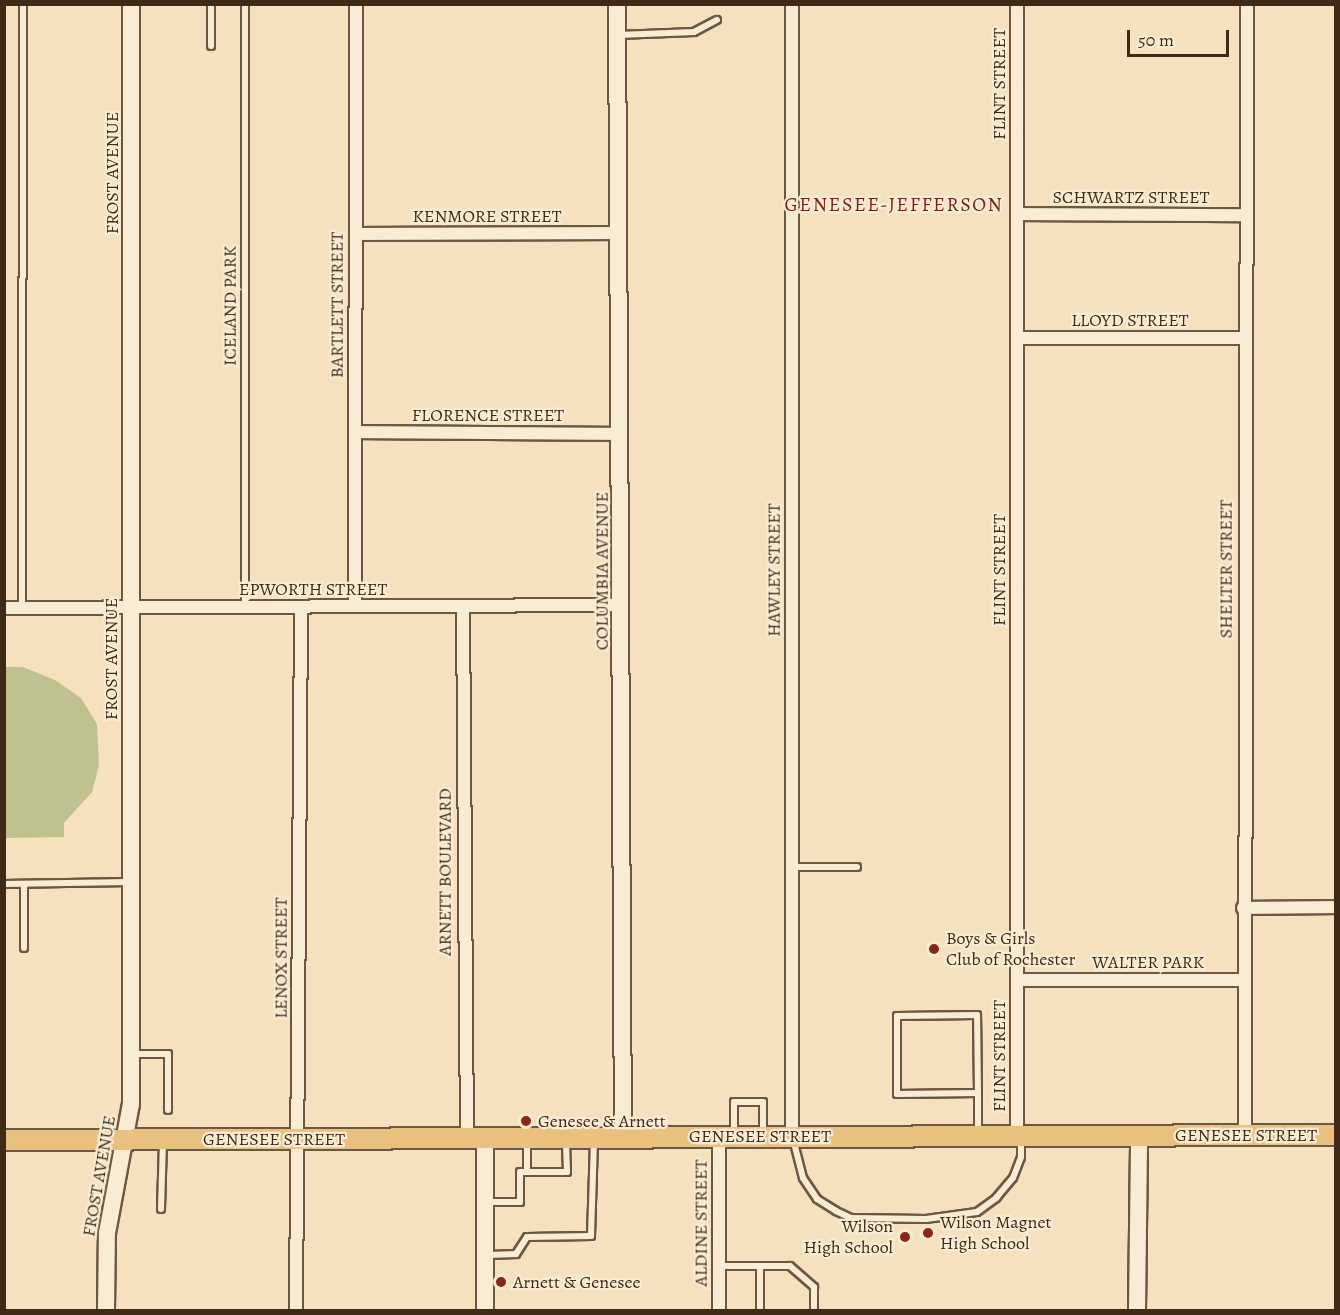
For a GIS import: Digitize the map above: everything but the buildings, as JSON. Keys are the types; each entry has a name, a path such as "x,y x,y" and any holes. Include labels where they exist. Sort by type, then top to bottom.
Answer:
{"main road":[{"name":"GENESEE STREET","path":"4,1140 1335,1135"}],"street":[{"name":"FROST AVENUE","path":"106,1311 106,1233 126,1139 130,1054 131,4"},
{"name":"BARTLETT STREET","path":"355,606 356,4"},
{"name":"COLUMBIA AVENUE","path":"617,4 623,1137"},
{"name":"HAWLEY STREET","path":"792,4 792,1136"},
{"name":"FLINT STREET","path":"1017,4 1019,1135"},
{"name":"SHELTER STREET","path":"1245,1135 1243,980 1244,215 1247,4"},
{"name":"SCHWARTZ STREET","path":"1017,214 1244,215"},
{"name":"KENMORE STREET","path":"356,234 620,233"},
{"name":"LLOYD STREET","path":"1017,338 1244,338"},
{"name":"FLORENCE STREET","path":"355,432 621,434"},
{"name":"EPWORTH STREET","path":"4,608 621,605"},
{"name":"ARNETT BOULEVARD","path":"463,606 476,1137 485,1202 485,1311"},
{"name":"LENOX STREET","path":"296,1311 301,607"},
{"path":"1243,908 1335,907"},
{"name":"WALTER PARK","path":"1017,980 1243,980"},
{"path":"1137,1311 1139,1135"},
{"name":"ALDINE STREET","path":"719,1311 726,1136"}],"lane":[{"path":"22,608 23,4"},
{"path":"211,4 211,46"},
{"name":"ICELAND PARK","path":"245,4 245,607"},
{"path":"618,35 694,32 717,20"},
{"path":"792,867 857,867"},
{"path":"4,884 131,882"},
{"path":"24,884 24,948"},
{"path":"978,1094 897,1094 897,1016 977,1015 978,1094 978,1135"},
{"path":"130,1054 168,1054 168,1110"},
{"path":"726,1136 734,1102 763,1102 763,1136"},
{"path":"792,1136 803,1178 818,1199 836,1211 851,1218 926,1219 977,1212 996,1198 1013,1178 1021,1157 1019,1135"},
{"path":"527,1137 527,1172"},
{"path":"485,1202 520,1202 520,1172 567,1172 566,1137"},
{"path":"485,1255 516,1254 527,1237 591,1236 594,1137"},
{"path":"161,1209 163,1139"},
{"path":"719,1266 790,1266 814,1287 814,1311"},
{"path":"760,1266 760,1311"}],"green space":[{"path":"4,667 23,667 55,680 81,698 97,724 99,765 92,792 64,823 64,837 5,838"}],"place":[{"name":"Boys & Girls Club of Rochester","path":"934,949"},
{"name":"Genesee & Arnett","path":"526,1121"},
{"name":"Wilson Magnet High School","path":"928,1233"},
{"name":"Wilson High School","path":"905,1237"},
{"name":"Arnett & Genesee","path":"501,1282"}],"district":[{"name":"GENESEE-JEFFERSON","path":"894,204"}]}
